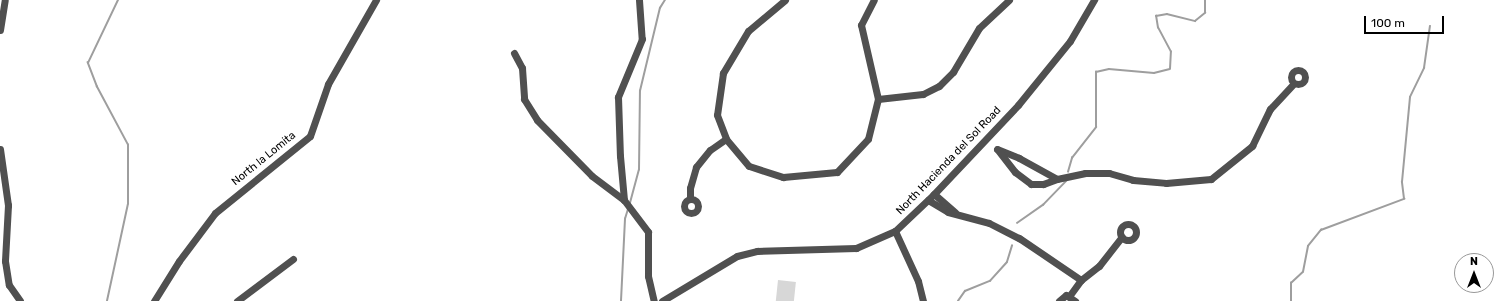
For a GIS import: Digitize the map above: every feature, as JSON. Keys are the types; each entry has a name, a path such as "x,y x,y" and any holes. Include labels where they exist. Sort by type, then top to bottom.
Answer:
{"street":[{"path":"0,30 5,0"},
{"name":"North la Lomita","path":"154,301 179,261 215,213 310,136 328,84 376,0"},
{"path":"624,200 618,97 642,39 639,0"},
{"path":"785,0 748,32 723,73 717,115 726,139 749,166 783,177 837,172 868,139 878,99 861,25 874,0"},
{"path":"878,99 923,94 939,86 953,72 979,28 1009,0"},
{"name":"North Hacienda del Sol Road","path":"662,301 737,256 765,251 856,248 895,231 931,197 985,140 1065,47 1094,0"},
{"path":"514,53 522,68 524,99 536,120 587,171 624,200 648,232 648,276 654,301"},
{"path":"997,149 1015,172 1031,184 1043,184 1057,179 1085,173 1109,173 1133,180 1166,182 1211,179 1252,146 1270,109 1294,83"},
{"path":"690,199 690,188 696,167 710,150 726,139"},
{"path":"985,140 997,149 1057,179"},
{"path":"0,149 8,205 6,261 9,285 20,301"},
{"path":"931,197 955,212 989,223 1019,238 1081,280"},
{"path":"895,231 918,281 923,301"},
{"path":"1059,301 1063,296 1072,298 1081,280 1099,266 1122,237"},
{"path":"237,301 293,259"}],"shaded area":[{"path":"778,280 796,282 794,301 776,301"}],"waterway":[{"path":"107,301 128,204 128,145 97,87 88,63 118,0"},
{"path":"630,203 639,170 640,91 660,8 665,0"},
{"path":"1068,172 1072,158 1096,127 1096,72 1109,69 1154,73 1170,69 1171,52 1158,28 1156,16 1167,14 1195,21 1205,13 1205,0"},
{"path":"1291,301 1291,283 1303,272 1308,246 1321,230 1404,199 1402,182 1410,97 1424,68 1430,26"},
{"path":"1017,223 1043,205 1066,181"},
{"path":"621,301 625,219 628,209"},
{"path":"958,301 965,291 990,281 1007,262 1012,246"}]}
